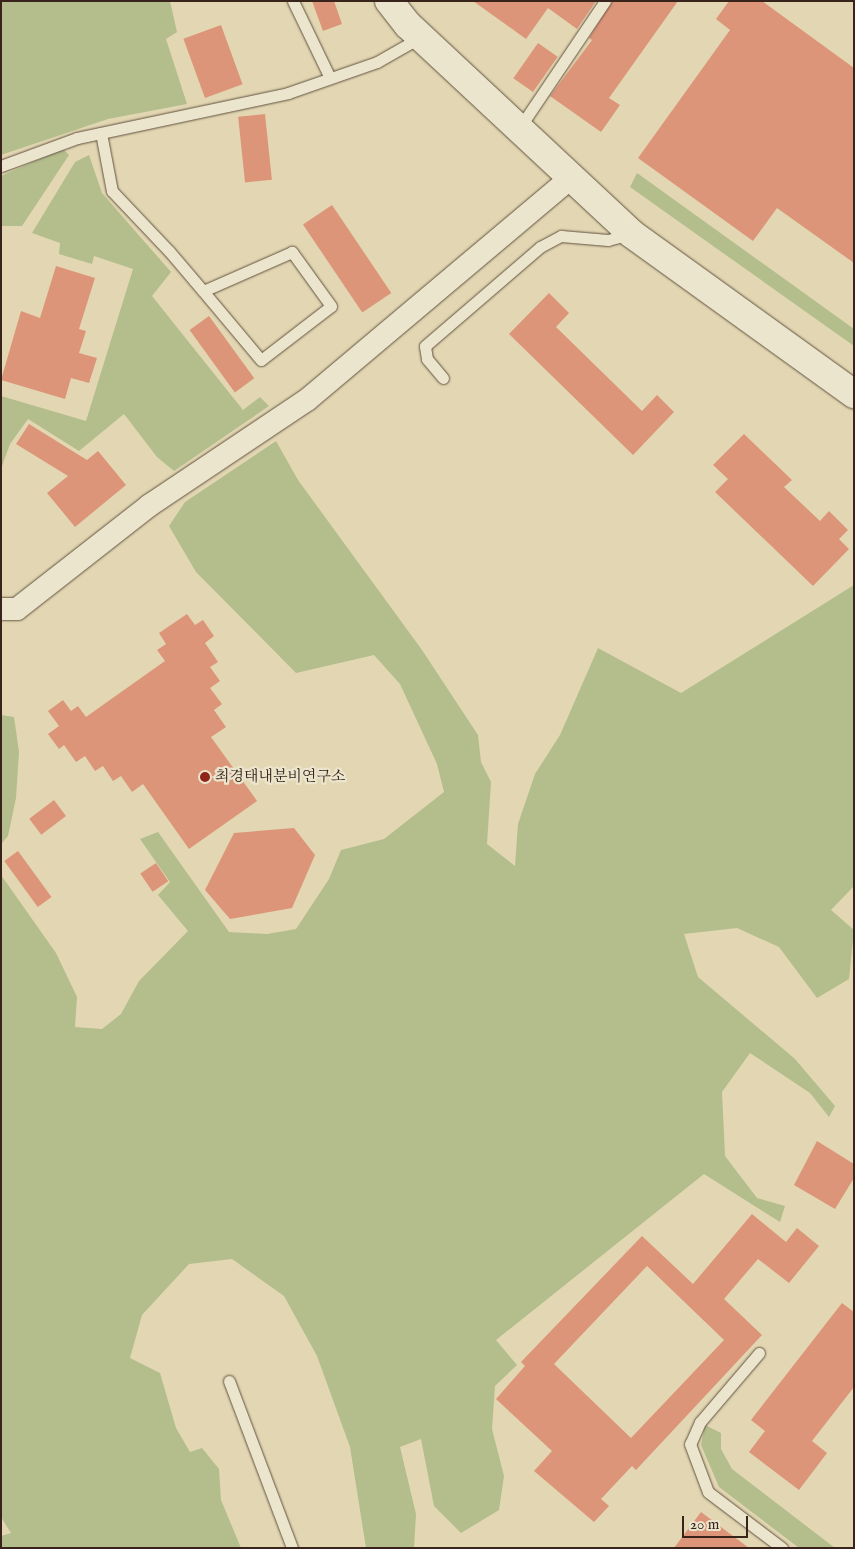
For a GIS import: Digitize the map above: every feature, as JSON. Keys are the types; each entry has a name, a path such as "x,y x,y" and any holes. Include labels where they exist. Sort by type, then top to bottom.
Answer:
{"street":[{"path":"389,1 421,37 573,176 632,234 854,394"},
{"path":"1,609 17,609 150,505 306,400 573,176"}],"lane":[{"path":"293,1 330,78"},
{"path":"520,127 605,1"},
{"path":"1,166 101,133 288,93 377,62 421,37"},
{"path":"101,133 112,192 203,290 261,360 331,306 292,252 203,290"},
{"path":"443,378 427,359 425,346 540,247 561,236 608,240 632,234"},
{"path":"759,1353 700,1422 690,1444 708,1492 782,1548"},
{"path":"229,1381 292,1548"}],"green space":[{"path":"1,1 170,1 177,32 166,39 187,104 108,119 1,155"},
{"path":"63,149 69,155 22,226 1,226 1,176"},
{"path":"89,155 102,193 171,272 152,296 243,410 260,397 269,406 174,471 157,457 124,414 79,451 28,419 10,444 1,469 1,396 86,421 133,269 94,256 92,264 59,254 60,243 32,233 75,162"},
{"path":"637,173 854,329 854,346 630,187"},
{"path":"276,441 298,480 422,650 478,735 481,762 491,782 487,844 515,866 518,824 535,774 560,735 598,648 681,693 854,585 854,886 831,910 854,930 849,979 817,998 779,947 737,928 684,934 698,977 795,1059 835,1106 829,1117 810,1093 750,1053 722,1092 725,1156 757,1198 785,1206 780,1222 704,1174 496,1340 517,1365 495,1386 492,1429 504,1476 499,1510 461,1533 434,1506 421,1439 400,1447 416,1514 414,1548 366,1548 350,1447 317,1356 284,1296 232,1259 189,1264 142,1315 130,1358 160,1373 176,1428 190,1452 202,1448 219,1469 221,1500 241,1548 1,1548 1,1536 11,1533 1,1517 1,875 56,953 77,997 75,1027 102,1029 121,1014 139,981 188,931 158,895 170,882 140,839 158,832 229,932 267,934 296,929 329,879 341,850 384,839 444,792 437,764 400,684 374,655 296,673 196,572 169,526 185,502"},
{"path":"1,715 14,717 19,752 16,798 8,836 1,844"},
{"path":"705,1425 721,1433 721,1449 732,1469 835,1548 799,1548 719,1487 701,1445"}],"building":[{"path":"312,1 334,1 342,24 323,31"},
{"path":"473,1 596,1 577,29 548,8 526,39"},
{"path":"612,1 678,1 609,98 620,105 601,132 550,96 592,40 589,38"},
{"path":"729,1 762,1 854,68 854,263 777,208 753,241 638,158 730,30 716,19"},
{"path":"221,25 243,84 205,98 183,39"},
{"path":"538,43 558,57 533,92 513,78"},
{"path":"265,114 272,180 245,182 238,117"},
{"path":"332,205 391,293 362,312 303,225"},
{"path":"56,266 95,278 79,329 86,331 79,353 97,358 89,383 71,378 65,399 1,380 21,311 40,318"},
{"path":"549,293 569,313 556,327 642,411 657,395 674,412 633,455 509,334"},
{"path":"209,316 254,378 235,392 190,330"},
{"path":"29,424 87,460 98,451 126,485 75,527 47,493 68,476 16,444"},
{"path":"744,434 792,480 784,487 820,521 829,511 848,530 839,539 849,549 813,586 715,492 728,479 713,465"},
{"path":"187,614 195,625 203,620 214,636 205,643 218,662 210,667 220,681 210,688 222,704 214,710 226,727 211,737 257,801 189,849 143,784 132,792 121,776 113,781 103,766 95,771 85,756 76,762 64,745 59,749 48,734 59,726 48,711 63,700 71,711 78,706 86,717 165,661 157,650 166,644 159,633"},
{"path":"54,800 66,816 41,835 29,819"},
{"path":"294,828 315,855 292,908 230,919 205,890 234,833"},
{"path":"18,851 52,897 38,907 4,861"},
{"path":"156,863 168,881 153,892 140,874"},
{"path":"817,1141 854,1164 854,1178 835,1209 794,1185"},
{"path":"752,1214 786,1242 797,1228 819,1246 789,1283 758,1259 724,1299 762,1335 636,1470 632,1466 601,1499 609,1506 594,1522 534,1471 552,1451 496,1399 525,1366 521,1362 642,1236 693,1284","holes":["647,1266 724,1340 631,1438 554,1364"]},
{"path":"842,1303 854,1312 854,1387 812,1441 827,1453 799,1490 749,1452 765,1431 751,1420"},
{"path":"701,1512 749,1548 674,1548"}],"place":[{"name":"최경태내분비연구소","path":"205,777"}]}
